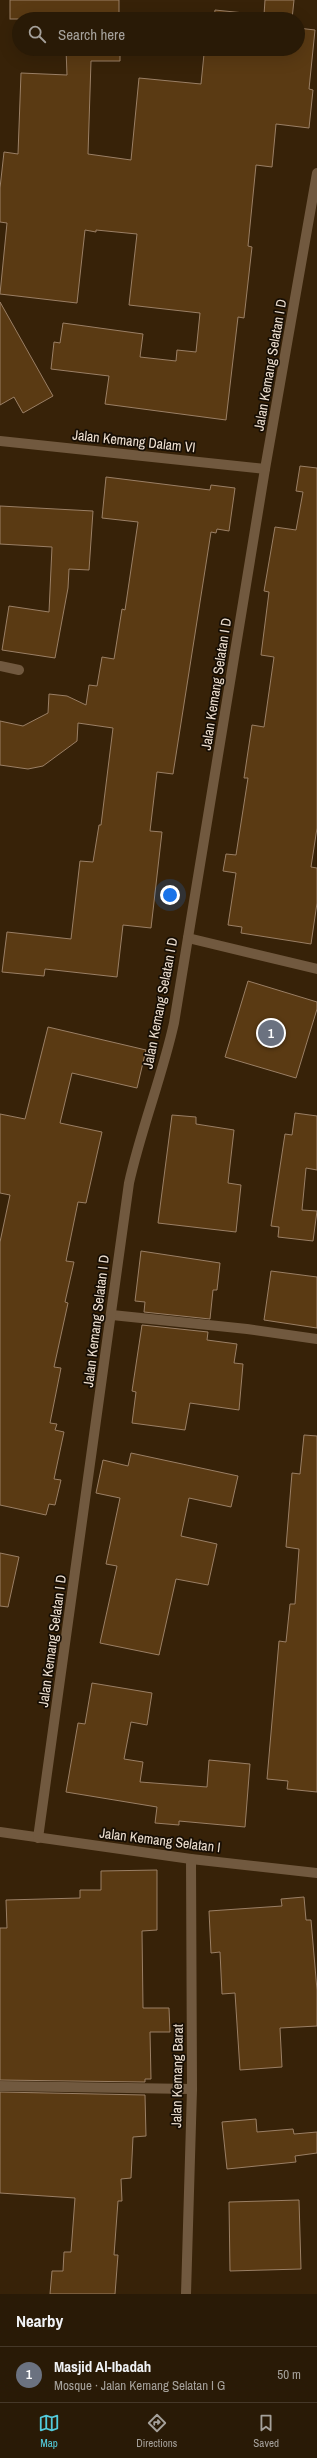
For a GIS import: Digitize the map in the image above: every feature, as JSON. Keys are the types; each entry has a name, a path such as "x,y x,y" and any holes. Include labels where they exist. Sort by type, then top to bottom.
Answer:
{"street":[{"name":"Jalan Kemang Selatan I D","path":"38,1838 112,1316 129,1183 136,1151 167,1056 188,938 265,469 317,173"},
{"name":"Jalan Kemang Dalam VI","path":"0,441 265,469"},
{"path":"0,666 19,670"},
{"path":"188,938 317,969"},
{"path":"112,1316 247,1329 317,1339"},
{"name":"Jalan Kemang Selatan I","path":"0,1832 191,1858 317,1873"},
{"name":"Jalan Kemang Barat","path":"186,2294 192,2089 191,1858"},
{"path":"0,2086 192,2089"}],"building":[{"path":"10,0 119,0 119,12 12,12 12,19 10,19"},
{"path":"265,0 294,0 293,12 264,12"},
{"path":"215,10 235,12 215,12"},
{"path":"305,29 315,30 309,89 313,90 309,128 276,124 272,167 256,165 248,246 252,247 244,318 238,317 226,420 105,404 109,376 51,369 54,342 60,343 63,323 143,334 140,357 176,361 177,350 196,352 200,313 129,305 137,234 85,230 77,303 0,294 7,223 0,222 0,188 4,152 18,154 21,73 67,75 66,56 120,56 120,61 91,61 88,154 131,160 139,78 201,84 204,56 305,56"},
{"path":"0,302 53,396 23,413 14,397 0,405"},
{"path":"300,466 317,468 317,828 311,867 317,868 317,903 311,944 241,933 242,927 228,925 236,873 223,871 226,854 236,855 248,778 244,778 252,725 264,727 274,657 261,655 269,592 264,591 275,527 296,530 303,492 296,491"},
{"path":"106,477 210,490 211,485 235,488 229,531 217,529 216,533 211,532 173,774 157,772 150,831 162,832 151,928 123,925 117,977 45,969 44,976 2,972 7,932 71,939 80,861 93,862 99,825 101,825 113,728 78,723 77,741 43,766 28,769 0,765 0,721 23,726 48,713 49,694 67,696 86,705 89,685 97,686 102,657 114,659 122,609 125,610 138,522 102,518"},
{"path":"0,506 93,511 89,570 69,569 68,588 55,658 2,650 9,606 49,612 52,547 0,544"},
{"path":"248,981 317,1002 317,1009 296,1078 225,1057"},
{"path":"48,1027 146,1050 137,1088 72,1073 60,1123 102,1132 86,1203 78,1202 66,1261 74,1262 65,1302 68,1303 54,1367 61,1368 50,1423 57,1424 55,1430 64,1432 54,1479 61,1480 55,1505 49,1504 46,1515 0,1505 0,1242 10,1195 0,1193 0,1114 25,1119"},
{"path":"295,1113 317,1116 317,1170 306,1168 302,1210 317,1211 313,1241 278,1237 279,1227 271,1226 285,1134 292,1135"},
{"path":"172,1115 196,1117 196,1124 234,1130 228,1183 241,1185 236,1232 158,1223"},
{"path":"141,1251 220,1263 217,1290 213,1290 210,1319 144,1312 145,1302 135,1301"},
{"path":"271,1271 317,1277 317,1328 264,1320"},
{"path":"142,1325 208,1332 207,1340 237,1344 234,1363 243,1364 239,1410 190,1403 185,1430 132,1423 136,1392 132,1391"},
{"path":"304,1435 317,1436 317,1792 287,1789 288,1781 267,1779 279,1641 286,1642 290,1604 295,1604 299,1549 286,1547 292,1473 300,1474"},
{"path":"131,1453 238,1476 231,1507 189,1498 181,1536 217,1544 208,1585 176,1579 159,1655 100,1643 117,1566 106,1564 120,1498 96,1493 103,1460 128,1466"},
{"path":"0,1553 19,1557 8,1607 0,1606"},
{"path":"92,1683 152,1693 147,1725 131,1722 124,1759 143,1762 140,1782 207,1787 209,1760 250,1764 245,1827 179,1821 179,1825 155,1823 157,1807 66,1792 78,1723 85,1724"},
{"path":"157,1870 157,1930 142,1931 143,2008 169,2008 170,2032 150,2032 151,2079 145,2079 145,2082 0,2080 0,1928 7,1928 6,1900 80,1898 80,1890 101,1890 101,1871"},
{"path":"304,1897 306,1920 311,1920 317,1990 317,2026 280,2028 282,2067 240,2070 235,1993 222,1994 220,1952 211,1953 209,1911 282,1906 281,1899"},
{"path":"0,2092 145,2095 146,2136 133,2137 131,2178 121,2179 122,2201 118,2201 114,2255 118,2255 115,2294 50,2294 52,2271 63,2271 64,2252 71,2252 75,2198 0,2193"},
{"path":"256,2119 257,2132 293,2129 294,2134 317,2132 317,2153 295,2156 296,2162 227,2169 222,2122"},
{"path":"299,2200 301,2269 230,2271 229,2202"}],"place":[{"name":"Masjid Al-Ibadah","path":"271,1033"}]}
